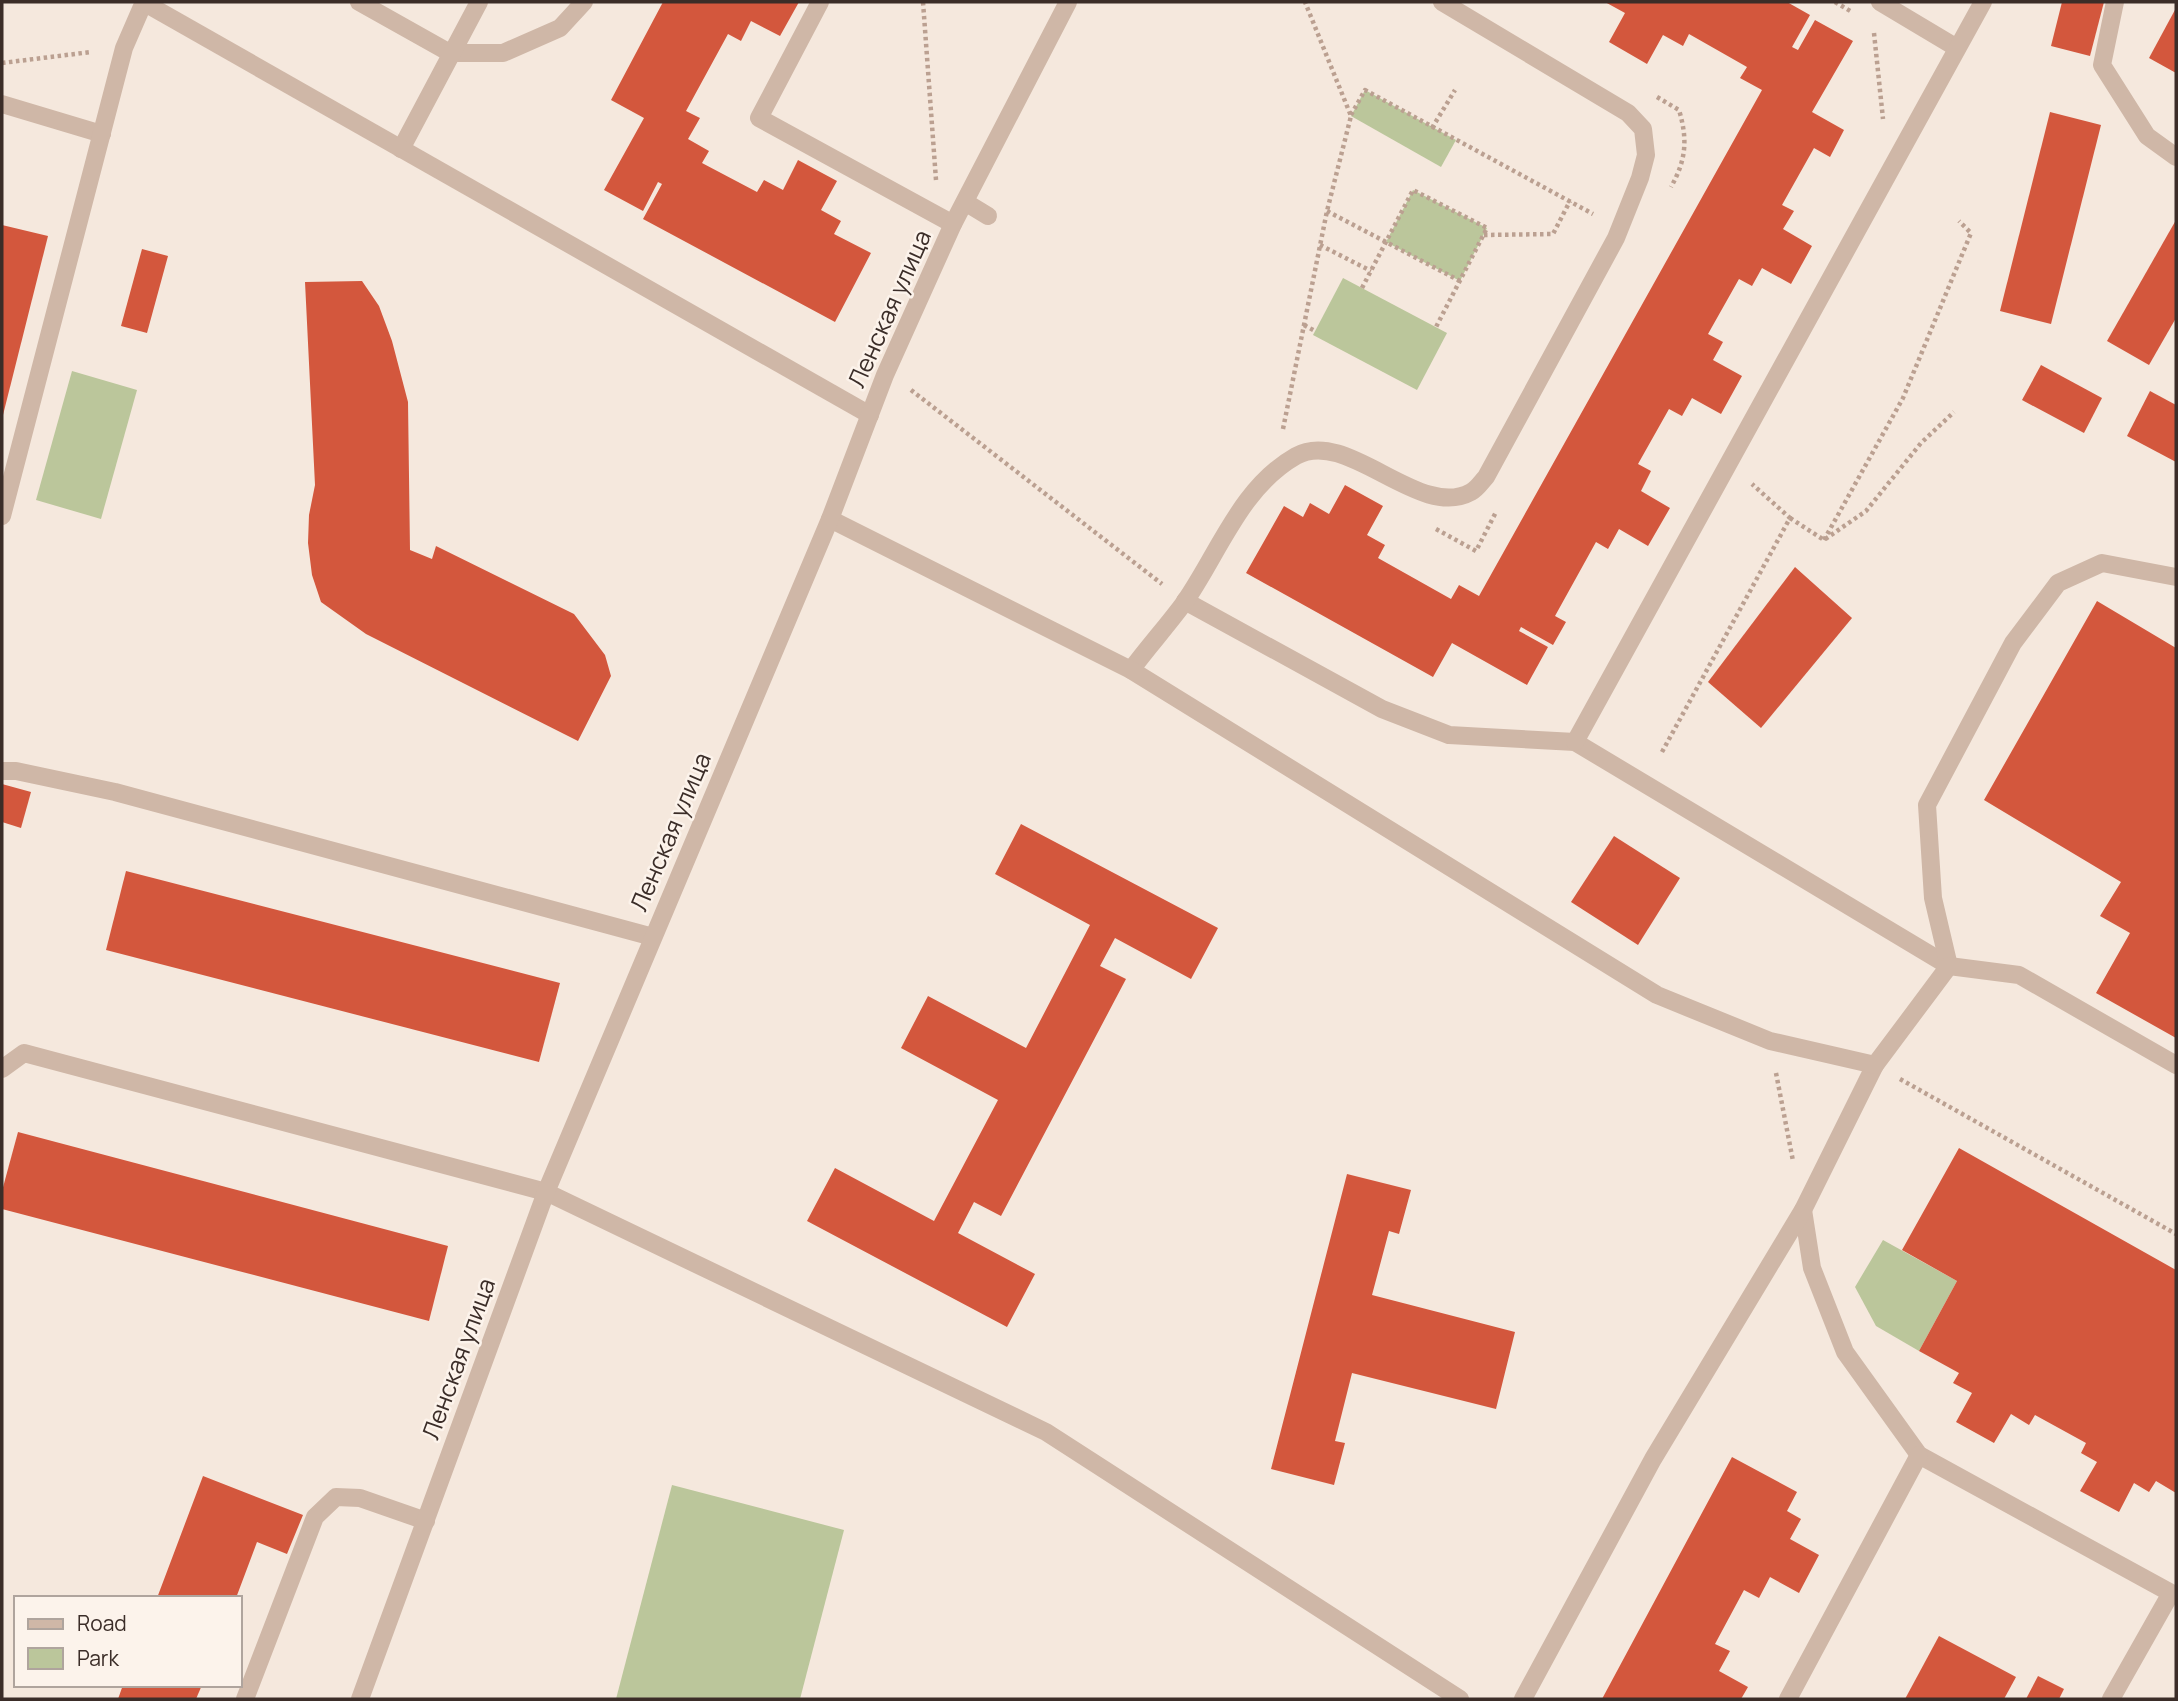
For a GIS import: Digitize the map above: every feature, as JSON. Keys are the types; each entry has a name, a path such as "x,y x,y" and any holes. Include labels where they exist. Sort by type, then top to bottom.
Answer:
{"street":[{"path":"2,516 124,48 144,2 870,415"},
{"path":"359,2 450,53 503,54 560,28 583,2"},
{"path":"401,149 479,2"},
{"path":"820,2 759,118 946,220"},
{"name":"Ленская улица","path":"360,1699 546,1192 830,519 946,220 965,202 1069,2"},
{"path":"1131,670 1185,601 1250,496 1275,471 1298,455 1324,449 1426,493 1449,497 1471,492 1486,477 1616,238 1640,178 1646,155 1643,129 1628,113 1442,2"},
{"path":"1880,2 1957,48"},
{"path":"1575,742 1983,2"},
{"path":"2115,2 2102,65 2147,136 2176,157"},
{"path":"2,104 102,134"},
{"path":"965,202 988,216"},
{"path":"830,519 1131,670 1657,995 1770,1041 1875,1065"},
{"path":"1949,966 1933,898 1927,805 2013,643 2058,583 2102,563 2176,577"},
{"path":"1185,601 1382,709 1449,735 1575,742 1949,966 2019,975 2176,1065"},
{"path":"2,771 16,771 115,792 653,937"},
{"path":"1523,1699 1653,1460 1803,1210 1875,1065 1949,966"},
{"path":"2,1069 24,1053 546,1192 1046,1432 1460,1699"},
{"path":"1803,1210 1812,1268 1845,1352 1919,1455 2171,1593 2111,1699"},
{"path":"1788,1699 1919,1455"},
{"path":"245,1699 315,1517 336,1497 360,1499 426,1521"}],"path":[{"path":"923,2 946,220"},
{"path":"1305,2 1351,116"},
{"path":"1835,2 1855,14"},
{"path":"1883,121 1873,26 1884,32"},
{"path":"2,63 124,48"},
{"path":"1275,471 1326,211 1351,116 1365,90 1603,220"},
{"path":"1432,128 1455,90"},
{"path":"1362,288 1413,190 1487,229 1436,327"},
{"path":"1484,234 1553,234 1570,201"},
{"path":"1326,211 1460,281"},
{"path":"1825,540 1903,398 1971,233 1959,221"},
{"path":"1320,245 1371,271"},
{"path":"1304,326 1315,331"},
{"path":"885,375 901,382 1185,601"},
{"path":"1825,540 1866,511 1921,443 1954,412"},
{"path":"1746,480 1790,518 1825,540"},
{"path":"1662,752 1790,518"},
{"path":"1770,1041 1803,1210"},
{"path":"1875,1065 2176,1234"}],"green space":[{"path":"1365,90 1456,140 1441,167 1351,116"},
{"path":"1413,190 1487,228 1460,281 1386,242"},
{"path":"1343,278 1447,333 1417,390 1313,335"},
{"path":"72,371 137,390 101,519 36,500"},
{"path":"1883,1240 1957,1281 1919,1351 1876,1326 1855,1287"},
{"path":"672,1485 844,1530 800,1699 616,1699"}],"building":[{"path":"663,2 799,2 780,36 751,21 741,41 728,34 686,111 700,118 688,139 709,151 702,163 757,192 764,180 783,190 798,160 837,181 821,210 841,221 834,234 871,253 835,322 643,219 662,184 658,182 643,211 604,190 644,118 611,100"},
{"path":"1605,2 1787,2 1810,15 1792,47 1798,50 1815,20 1853,41 1812,112 1844,130 1830,157 1814,148 1782,205 1794,211 1783,229 1812,246 1791,284 1762,268 1752,286 1739,279 1708,334 1723,342 1713,360 1742,376 1721,414 1692,398 1682,416 1669,409 1638,464 1651,471 1641,491 1670,508 1648,546 1619,529 1608,549 1596,542 1555,616 1566,622 1553,645 1521,627 1519,631 1548,647 1527,685 1452,643 1433,677 1246,573 1284,506 1303,517 1310,503 1329,514 1345,485 1383,506 1367,535 1385,545 1378,558 1451,599 1459,585 1479,596 1762,90 1740,78 1747,67 1689,34 1683,46 1663,35 1647,64 1609,42 1625,13"},
{"path":"2062,2 2104,2 2090,56 2051,46"},
{"path":"2176,8 2176,73 2149,58"},
{"path":"2050,112 2101,125 2051,324 2000,311"},
{"path":"2176,220 2176,318 2149,365 2107,341"},
{"path":"2,225 48,236 3,415 2,415"},
{"path":"142,249 168,256 147,333 121,326"},
{"path":"362,281 379,306 392,341 408,402 410,550 432,559 436,546 574,614 605,655 611,676 578,741 366,634 321,602 312,575 308,543 309,515 315,485 305,282"},
{"path":"2041,365 2102,398 2084,433 2022,400"},
{"path":"2150,391 2176,405 2176,462 2127,436"},
{"path":"1795,567 1852,618 1761,728 1708,682"},
{"path":"2097,601 2176,648 2176,1038 2096,993 2130,933 2100,916 2121,882 1984,800"},
{"path":"2,784 31,792 21,828 2,822"},
{"path":"1021,824 1218,928 1191,979 1115,938 1100,966 1126,979 1001,1216 974,1202 958,1233 1035,1274 1007,1327 807,1221 835,1168 934,1221 998,1100 901,1048 928,996 1026,1048 1090,925 995,874"},
{"path":"1614,836 1680,878 1638,945 1571,902"},
{"path":"126,871 560,983 539,1062 106,950"},
{"path":"18,1132 448,1246 429,1321 2,1209 2,1191"},
{"path":"1959,1148 2176,1270 2176,1493 2156,1481 2149,1492 2134,1483 2119,1512 2080,1491 2097,1462 2081,1453 2086,1443 2035,1415 2029,1425 2011,1414 1994,1443 1956,1422 1972,1393 1953,1383 1959,1373 1919,1351 1957,1281 1902,1250"},
{"path":"1347,1174 1411,1190 1399,1234 1389,1231 1372,1295 1515,1332 1496,1409 1352,1373 1335,1441 1345,1443 1334,1485 1271,1469"},
{"path":"1732,1457 1797,1492 1787,1511 1801,1519 1790,1539 1819,1555 1799,1593 1770,1577 1759,1598 1744,1590 1715,1644 1730,1651 1719,1671 1748,1687 1741,1699 1602,1699"},
{"path":"203,1476 303,1515 287,1554 257,1542 237,1596 158,1596"},
{"path":"1939,1636 2016,1677 2004,1699 1905,1699"},
{"path":"2038,1676 2064,1689 2059,1699 2026,1699"},
{"path":"122,1687 201,1687 196,1699 118,1699"}]}
